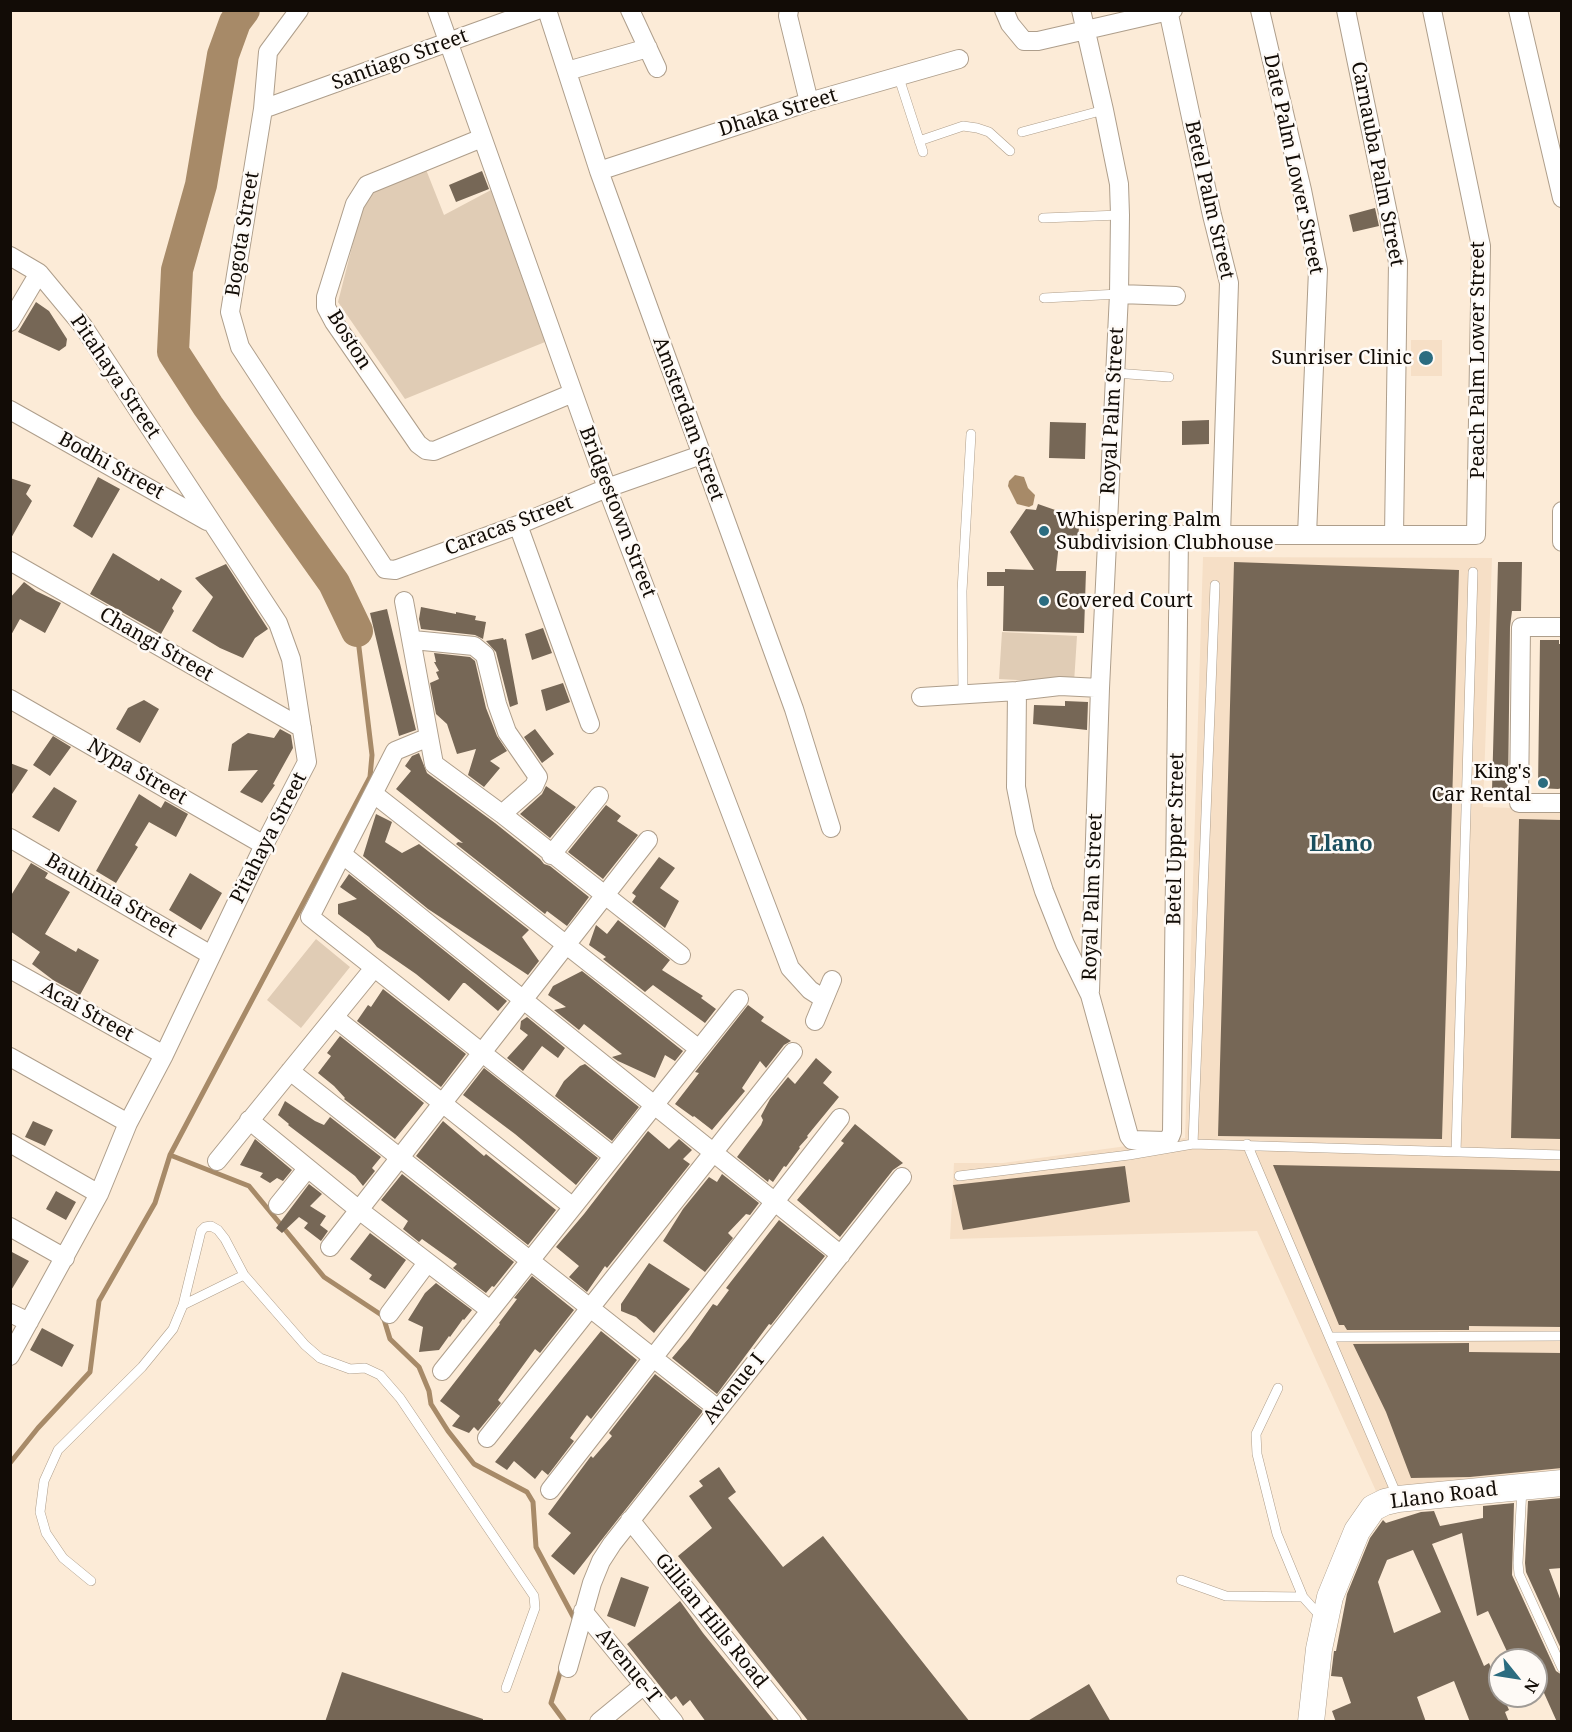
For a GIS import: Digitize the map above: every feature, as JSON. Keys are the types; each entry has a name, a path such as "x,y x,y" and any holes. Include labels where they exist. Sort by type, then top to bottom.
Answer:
{"main road":[{"name":"Llano Road","path":"1311,1722 1319,1649 1337,1577 1356,1531 1373,1508 1384,1502 1398,1499 1562,1483"}],"street":[{"name":"Bogota Street","path":"299,10 268,51 263,109 230,312 240,347 385,569"},
{"name":"Bridgestown Street","path":"436,10 607,488 790,968 810,990 824,999"},
{"name":"Santiago Street","path":"263,109 537,10"},
{"name":"Amsterdam Street","path":"547,10 599,171 794,709 831,828"},
{"path":"630,10 657,68"},
{"path":"789,10 788,16 808,102"},
{"path":"1004,10 1010,24 1024,40 1038,41 1170,11"},
{"name":"Royal Palm Street","path":"1081,10 1119,184 1120,215 1119,294 1100,688 1090,995"},
{"name":"Date Palm Lower Street","path":"1260,10 1302,190 1317,270 1307,535"},
{"name":"Carnauba Palm Street","path":"1346,10 1398,262 1394,535"},
{"name":"Peach Palm Lower Street","path":"1394,535 1476,535 1481,246 1432,10"},
{"path":"1518,10 1562,198"},
{"name":"Betel Palm Street","path":"1170,11 1212,215 1229,283 1221,535"},
{"path":"567,71 648,48"},
{"name":"Dhaka Street","path":"599,171 808,102 899,78 959,59"},
{"name":"Boston","path":"483,138 367,185 355,204 326,297 326,307 418,444 426,450 434,451 573,393"},
{"name":"Pitahaya Street","path":"10,256 39,273 83,326 279,623 291,658 307,762 264,845 164,1055 128,1123 99,1194 10,1356"},
{"path":"10,322 39,273"},
{"path":"1119,294 1176,296"},
{"name":"Bodhi Street","path":"10,410 211,523"},
{"name":"Caracas Street","path":"385,569 395,570 518,525 607,488 701,455"},
{"path":"1561,542 1562,511"},
{"path":"518,525 590,724"},
{"name":"Betel Upper Street","path":"1090,995 1129,1136 1132,1140 1165,1141 1172,1132 1179,534"},
{"path":"1107,535 1394,535"},
{"name":"Changi Street","path":"10,561 302,728"},
{"path":"404,600 434,764 502,814 551,855 681,955"},
{"path":"1562,627 1521,627 1519,803 1562,803"},
{"path":"413,640 474,646 485,655 497,704 507,732 538,777 534,786 502,814"},
{"path":"921,697 1060,686 1100,688"},
{"path":"1017,691 1016,788 1025,832 1052,912 1090,995"},
{"name":"Nypa Street","path":"10,699 264,845"},
{"path":"429,737 395,751 310,917 613,1156"},
{"path":"374,794 699,1049"},
{"path":"551,855 599,796"},
{"name":"Bauhinia Street","path":"10,838 211,955"},
{"path":"330,1247 648,840"},
{"path":"343,855 841,1255"},
{"path":"217,1161 374,968"},
{"name":"Acai Street","path":"10,969 164,1055"},
{"path":"815,1021 832,980"},
{"path":"442,1371 739,999"},
{"path":"334,1017 573,1207"},
{"path":"487,1438 793,1052"},
{"path":"10,1057 128,1123"},
{"path":"290,1071 718,1409"},
{"path":"550,1490 840,1118"},
{"path":"249,1120 359,1210 490,1310"},
{"path":"10,1143 99,1194"},
{"path":"278,1205 307,1169"},
{"name":"Avenue I","path":"568,1668 583,1611 601,1561 630,1520 903,1177"},
{"path":"10,1227 65,1258"},
{"path":"389,1314 427,1263"},
{"path":"10,1313 29,1322"},
{"name":"Gillian Hills Road","path":"630,1520 792,1722"},
{"name":"Avenue-T","path":"583,1611 674,1722"},
{"path":"599,1722 644,1685"}],"lane":[{"path":"899,78 923,153"},
{"path":"1022,132 1104,110"},
{"path":"919,141 963,126 989,132 1010,151"},
{"path":"1043,218 1120,215"},
{"path":"1044,298 1119,294"},
{"path":"1115,373 1169,377"},
{"path":"963,694 962,591 971,434"},
{"path":"1456,1152 1473,572"},
{"path":"1193,1144 1215,585"},
{"path":"959,1176 1129,1155 1193,1144 1562,1155"},
{"path":"1247,1144 1398,1499"},
{"path":"91,1581 63,1558 46,1533 40,1512 44,1481 58,1450 142,1367 173,1329 183,1305 197,1244 205,1227 211,1226 218,1230 225,1239 244,1275 305,1345 320,1358 350,1370 365,1368 380,1375 400,1398 534,1596 535,1608 506,1689"},
{"path":"183,1305 244,1275"},
{"path":"1330,1337 1562,1336"},
{"path":"1278,1388 1256,1434 1257,1454 1277,1534 1303,1597 1326,1622"},
{"path":"1522,1487 1519,1574 1562,1668"},
{"path":"1181,1580 1226,1596 1303,1597"}],"shaded area":[{"path":"425,167 444,215 491,190 545,342 405,399 338,302 365,196"},
{"name":"Sunriser Clinic","path":"1411,340 1442,340 1442,376 1411,376"},
{"path":"1015,475 1024,477 1028,488 1035,495 1033,505 1029,507 1017,504 1008,486 1009,481"},
{"path":"1203,557 1492,558 1483,807 1561,810 1561,1476 1376,1491 1257,1231 950,1239 954,1163 1003,1163 1185,1138"},
{"path":"1002,632 1077,636 1074,683 999,679"},
{"path":"316,939 350,967 301,1028 267,1000"}],"building":[{"path":"482,171 489,189 456,202 449,185"},
{"path":"1375,208 1379,226 1353,232 1349,215"},
{"path":"36,302 49,311 67,339 66,346 59,351 18,332"},
{"path":"1209,420 1209,444 1182,445 1182,421"},
{"path":"1050,422 1086,423 1085,459 1049,458"},
{"path":"98,477 120,489 92,538 73,526"},
{"path":"10,478 31,485 26,494 32,501 10,540"},
{"name":"Covered Court","path":"1038,504 1058,511 1060,522 1079,526 1078,542 1059,543 1056,571 1086,571 1084,633 1003,631 1004,586 987,586 987,572 1005,572 1005,569 1034,570 1010,532 1026,509 1036,510"},
{"path":"113,553 159,581 161,578 182,591 161,634 90,594"},
{"path":"1234,562 1459,570 1442,1139 1218,1136"},
{"path":"1498,562 1522,562 1521,611 1512,611 1510,627 1508,791 1492,791"},
{"path":"226,564 268,629 255,638 243,658 220,648 192,631 213,597 195,578"},
{"path":"24,582 36,591 61,603 45,633 20,619 10,637 10,598"},
{"path":"421,607 476,616 475,620 486,622 483,639 475,635 421,629 419,619"},
{"path":"387,609 416,730 399,736 370,613"},
{"path":"543,628 552,653 532,660 525,634"},
{"path":"506,639 518,704 510,707 496,652 486,641"},
{"path":"1540,640 1559,640 1559,644 1562,644 1562,788 1558,789 1538,788"},
{"path":"434,653 470,657 475,661 486,708 497,736 507,751 490,761 500,768 484,787 468,775 476,749 457,754 447,724 436,714 430,683 439,679"},
{"path":"563,683 570,702 546,711 541,690"},
{"path":"144,700 159,709 140,743 116,729 128,708"},
{"path":"1065,701 1088,702 1087,730 1033,724 1034,705 1065,706"},
{"path":"280,729 291,735 293,748 273,784 275,785 262,803 240,792 258,770 228,771 232,744 248,733 274,738"},
{"path":"535,729 554,754 542,763 524,737"},
{"path":"53,736 71,747 50,776 33,765"},
{"path":"419,753 427,773 589,897 567,926 547,911 545,914 456,844 463,843 396,789 411,771 405,766 412,756"},
{"path":"10,763 28,770 10,797"},
{"path":"546,786 576,807 550,838 520,814 542,794"},
{"path":"54,787 77,801 59,832 32,817"},
{"path":"139,794 161,808 165,801 188,814 176,837 149,822 135,845 138,847 116,883 96,871"},
{"path":"606,805 621,816 617,821 638,835 603,879 568,852"},
{"path":"376,814 392,822 385,842 402,853 419,844 529,930 522,937 539,961 528,975 428,909 363,856"},
{"path":"1519,819 1562,820 1562,1139 1511,1138"},
{"path":"659,857 675,868 660,888 679,901 665,928 632,902 636,896 632,893"},
{"path":"31,863 48,873 45,878 70,892 45,934 76,952 78,948 99,960 80,995 53,980 32,964 40,952 10,931 10,897"},
{"path":"190,873 222,893 201,930 169,910"},
{"path":"349,874 507,1001 498,1011 463,983 449,1001 416,974 377,947 369,937 338,914 338,904 357,899 340,887"},
{"path":"618,920 670,960 662,970 703,996 701,998 716,1009 705,1023 653,985 645,992 589,945 596,925 607,934"},
{"path":"582,971 683,1051 675,1061 665,1055 655,1078 612,1057 622,1054 584,1024 579,1030 554,1010 566,1007 548,995 553,986"},
{"path":"383,989 466,1054 441,1087 357,1021 368,1005 371,1007"},
{"path":"748,1005 764,1017 761,1021 791,1041 784,1045 766,1068 760,1061 742,1088 745,1091 712,1130 675,1104 699,1073 695,1072"},
{"path":"527,1017 565,1048 558,1058 542,1046 523,1071 507,1058 528,1035 520,1029 521,1021"},
{"path":"340,1036 424,1103 395,1139 344,1099 334,1086 318,1073 331,1056 327,1053"},
{"path":"816,1058 832,1072 823,1083 839,1097 807,1136 786,1167 784,1166 773,1182 769,1179 768,1182 737,1157 761,1125 763,1120 761,1116 770,1099 788,1077 795,1084"},
{"path":"585,1064 639,1107 612,1141 555,1096 564,1081"},
{"path":"484,1068 598,1158 576,1185 515,1134 463,1095"},
{"path":"285,1101 324,1125 330,1117 381,1157 372,1168 375,1171 363,1186 355,1176 278,1115"},
{"path":"33,1121 53,1130 45,1146 25,1137"},
{"path":"443,1121 484,1156 486,1154 556,1210 528,1245 416,1156"},
{"path":"855,1124 903,1163 893,1170 840,1237 797,1200 844,1143 841,1141"},
{"path":"648,1131 669,1149 679,1139 692,1150 683,1159 690,1164 607,1268 605,1266 587,1292 569,1277 579,1266 556,1247"},
{"path":"255,1139 292,1170 283,1181 277,1178 270,1183 260,1177 263,1173 240,1165"},
{"path":"1273,1165 1562,1171 1562,1327 1469,1326 1469,1330 1347,1330 1344,1325 1339,1325"},
{"path":"1125,1166 1130,1202 963,1230 953,1185"},
{"path":"402,1174 514,1262 494,1287 492,1286 486,1293 453,1268 457,1264 422,1239 419,1242 403,1229 408,1221 381,1200"},
{"path":"722,1174 759,1203 750,1215 746,1214 728,1233 733,1238 705,1272 663,1241 683,1209 709,1177 717,1182"},
{"path":"309,1184 322,1194 310,1206 326,1216 320,1225 328,1231 321,1241 304,1228 308,1223 299,1217 282,1233 276,1228"},
{"path":"56,1191 76,1202 66,1220 46,1209"},
{"path":"779,1220 825,1256 771,1325 769,1324 717,1394 672,1358 713,1304 717,1306 729,1290 726,1288"},
{"path":"370,1233 406,1260 385,1289 369,1279 372,1275 350,1259"},
{"path":"10,1251 29,1261 10,1292"},
{"path":"649,1263 690,1289 654,1333 636,1317 621,1311 621,1304"},
{"path":"532,1276 574,1310 540,1353 535,1349 498,1400 501,1403 478,1431 474,1427 469,1433 452,1426 460,1416 440,1401 500,1324 517,1299 514,1298"},
{"path":"436,1283 472,1310 439,1350 419,1352 423,1327 408,1320 425,1293"},
{"path":"42,1328 74,1345 62,1367 30,1350"},
{"path":"601,1331 637,1360 591,1419 587,1415 570,1438 574,1441 548,1475 542,1470 535,1479 514,1461 507,1470 495,1462"},
{"path":"1469,1343 1469,1352 1562,1353 1562,1468 1470,1477 1411,1478 1386,1412 1353,1344"},
{"path":"655,1374 703,1411 574,1575 551,1556 571,1533 548,1514 591,1456 593,1458 612,1436 609,1433"},
{"path":"719,1467 736,1492 728,1498 783,1567 823,1536 970,1722 809,1722 678,1556 712,1528 689,1496 703,1486 699,1481"},
{"path":"1562,1498 1562,1568 1549,1569 1562,1604 1562,1651 1526,1572 1525,1563 1528,1501"},
{"path":"1514,1503 1512,1575 1545,1648 1505,1648 1488,1611 1477,1616 1462,1533 1432,1544 1484,1666 1488,1664 1488,1708 1508,1708 1509,1710 1505,1712 1509,1722 1470,1722 1454,1681 1417,1697 1426,1722 1336,1722 1332,1711 1351,1703 1342,1677 1331,1676 1334,1651 1336,1651 1347,1594 1370,1538 1383,1520 1386,1523 1421,1512 1434,1511 1440,1526 1483,1518 1483,1506","holes":["1413,1550 1441,1612 1394,1633 1378,1582 1387,1560"]},
{"path":"621,1577 649,1587 635,1627 607,1616"},
{"path":"680,1601 775,1722 706,1722 690,1700 683,1706 676,1696 671,1700 627,1644"},
{"path":"1548,1654 1556,1671 1562,1675 1562,1722 1557,1722 1548,1702"},
{"path":"342,1672 483,1719 483,1722 325,1722"},
{"path":"1089,1684 1111,1722 1026,1722"}],"waterway":[{"path":"244,10 235,22 223,55 201,185 177,270 173,352 208,406 334,583 357,631"},
{"path":"10,1463 38,1428 90,1372 99,1301 155,1203 170,1155 370,777 372,755 357,631"},
{"path":"170,1155 249,1186 324,1277 383,1316 390,1339 419,1367 429,1391 431,1404 448,1431 474,1464 527,1492 533,1502 536,1547 575,1620 574,1623"},
{"path":"562,1666 551,1703 565,1722"}],"place":[{"name":"Sunriser Clinic","path":"1426,358"},
{"name":"Whispering Palm Subdivision Clubhouse","path":"1044,531"},
{"name":"Covered Court","path":"1044,601"},
{"name":"King's Car Rental","path":"1543,783"}],"district":[{"name":"Llano","path":"1341,845"}]}
